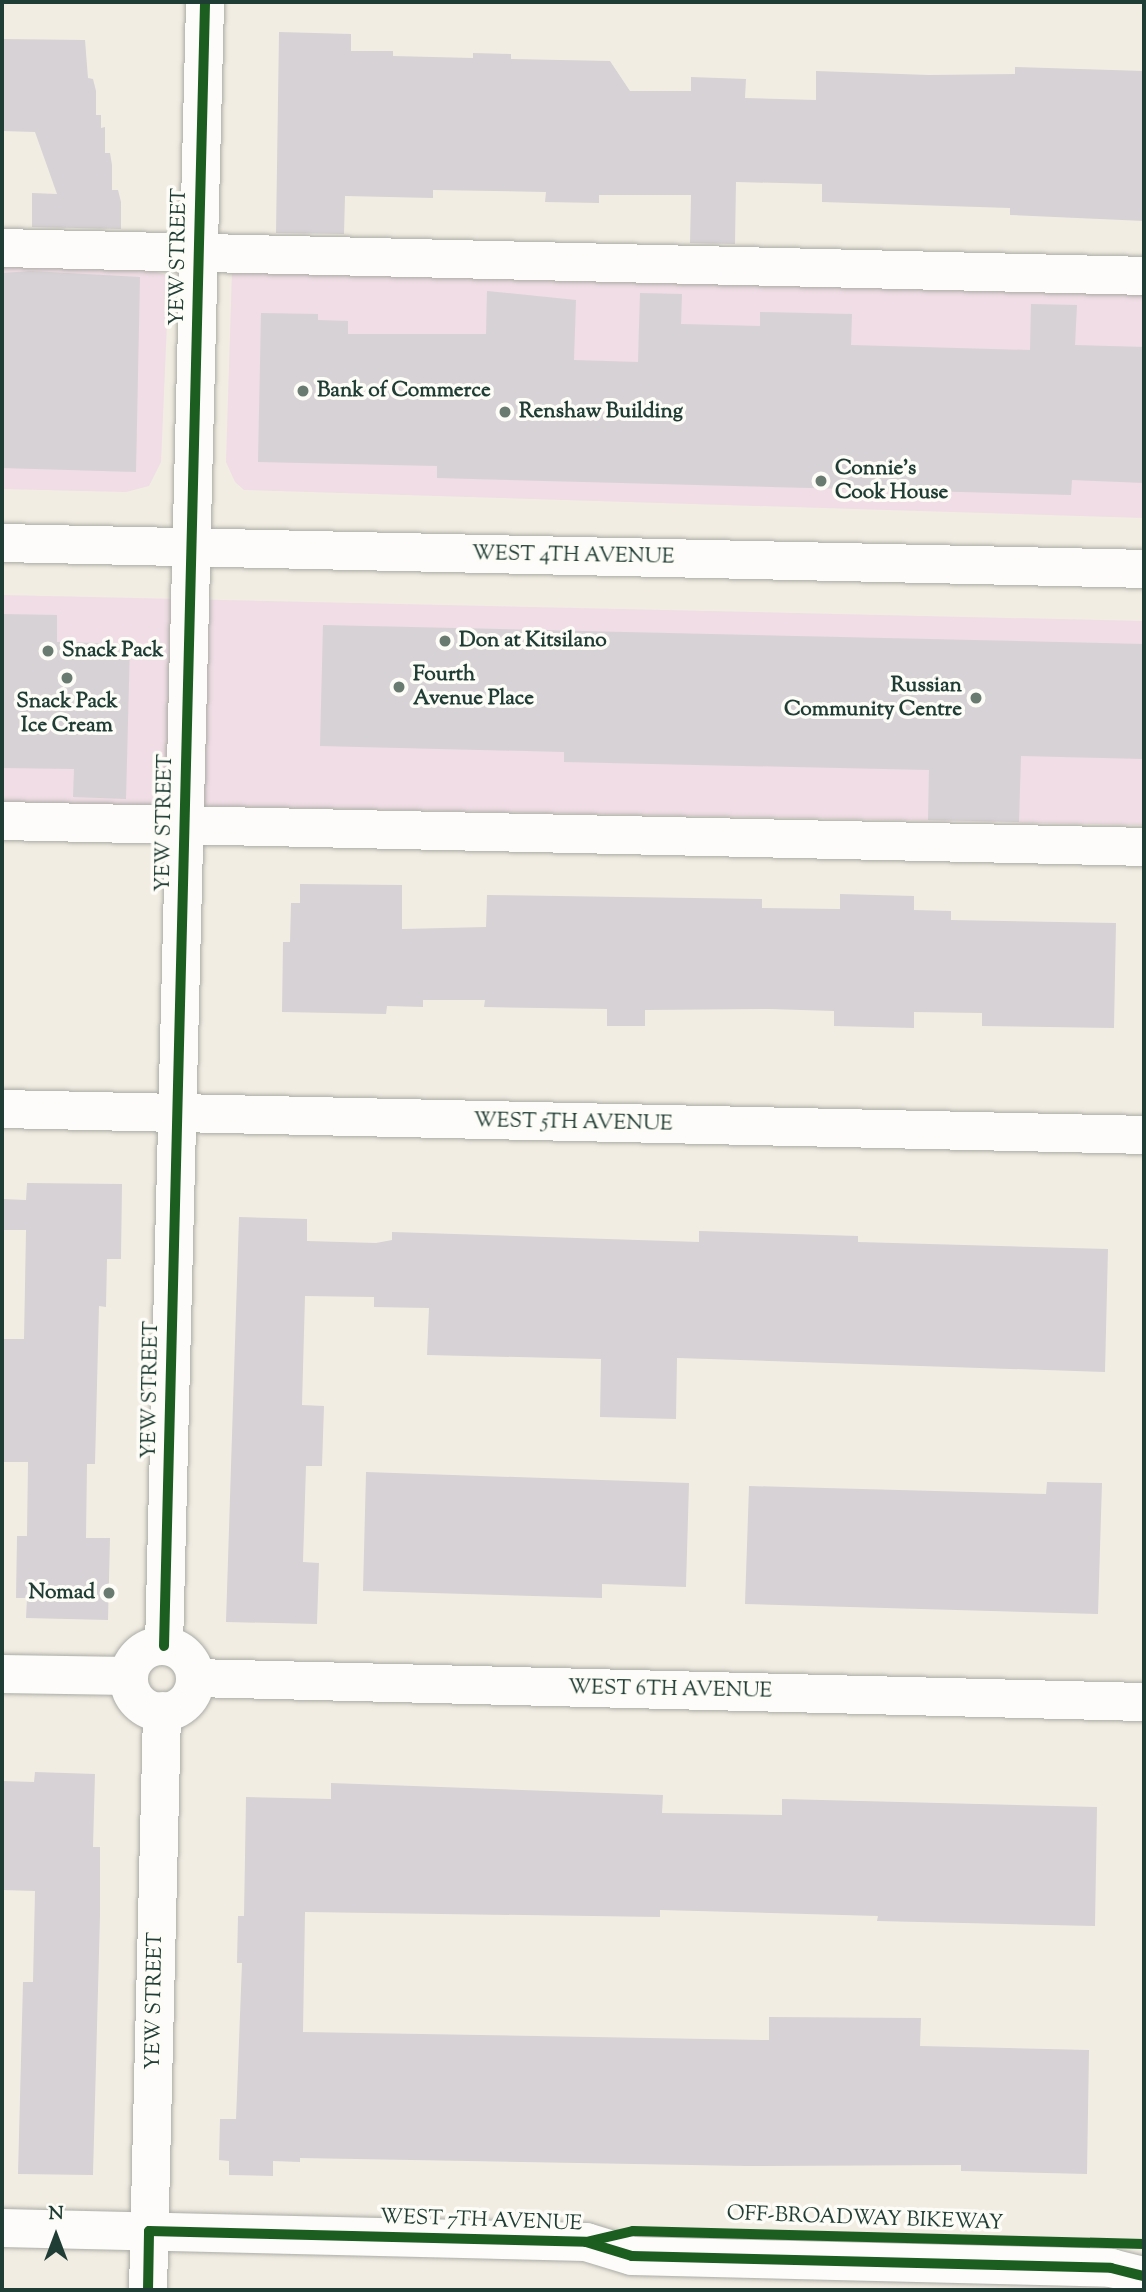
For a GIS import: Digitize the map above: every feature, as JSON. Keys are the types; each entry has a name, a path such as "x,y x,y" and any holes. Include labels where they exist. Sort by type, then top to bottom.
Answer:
{"street":[{"name":"YEW STREET","path":"164,1646 205,2"},
{"path":"2,248 1144,276"},
{"name":"WEST 4TH AVENUE","path":"2,543 1144,569"},
{"path":"2,821 1144,847"},
{"name":"WEST 5TH AVENUE","path":"2,1109 1144,1135"},
{"path":"164,1646 189,1660 195,1678 189,1698 162,1712 152,1710 134,1698 129,1676 144,1651 164,1646"},
{"path":"2,1674 129,1676"},
{"name":"WEST 6TH AVENUE","path":"195,1678 1144,1702"},
{"name":"YEW STREET","path":"148,2290 162,1712"},
{"name":"WEST 7TH AVENUE","path":"2,2228 586,2242 632,2256 1111,2268 1144,2276"}],"shaded area":[{"path":"2,265 144,268 169,276 161,462 149,486 126,492 2,489"},
{"path":"232,272 1144,288 1144,518 244,490 235,482 226,462"},
{"path":"2,595 1144,621 1144,825 2,802"}],"building":[{"path":"279,32 351,34 351,51 393,51 393,56 473,58 473,53 511,54 511,59 610,61 630,91 691,91 691,77 746,79 745,98 816,100 816,71 929,75 1015,74 1015,67 1144,71 1144,221 1010,215 1010,208 822,202 822,184 736,182 735,244 690,243 691,195 599,195 599,203 545,202 546,192 433,190 433,198 345,196 344,234 276,233"},
{"path":"2,39 85,40 88,78 93,79 96,91 96,115 101,115 101,128 105,127 105,153 110,153 112,190 118,190 121,202 121,229 32,227 32,193 57,194 35,132 2,131"},
{"path":"31,271 140,277 136,472 2,468 2,273"},
{"path":"487,291 576,300 574,360 638,362 640,293 682,294 681,324 760,326 760,312 852,314 851,345 1030,350 1031,304 1077,305 1075,345 1144,347 1144,483 1072,480 1071,495 437,478 437,466 258,462 261,313 318,314 318,320 348,321 348,334 486,334"},
{"path":"2,614 57,615 57,642 130,644 126,799 73,797 74,769 2,768"},
{"path":"323,625 1144,644 1144,759 1021,756 1019,822 928,820 929,770 564,762 564,752 320,746"},
{"path":"300,884 402,885 402,929 486,927 487,895 762,899 762,908 840,909 840,894 914,896 914,910 951,911 951,920 1116,923 1114,1028 982,1026 982,1013 914,1012 914,1028 834,1026 834,1011 769,1009 645,1010 645,1026 607,1026 607,1009 484,1007 485,1000 423,1000 423,1007 387,1006 386,1014 282,1012 283,942 290,942 291,903 300,903"},
{"path":"27,1183 122,1184 121,1259 107,1259 106,1307 99,1306 95,1464 87,1464 86,1538 110,1538 108,1620 26,1618 27,1598 16,1598 17,1536 27,1536 28,1462 2,1462 2,1339 24,1339 26,1230 2,1230 2,1199 26,1200"},
{"path":"239,1217 307,1219 307,1241 376,1243 392,1240 392,1232 699,1242 699,1231 858,1236 858,1242 1108,1249 1105,1372 677,1358 676,1419 600,1417 601,1359 427,1355 429,1308 374,1307 374,1297 305,1296 302,1405 324,1406 322,1466 306,1466 303,1562 319,1563 317,1624 226,1622"},
{"path":"366,1472 689,1483 686,1587 602,1584 602,1598 363,1591"},
{"path":"1047,1482 1102,1483 1098,1614 745,1604 749,1486 1046,1494"},
{"path":"35,1772 95,1774 93,1847 100,1847 100,1916 93,2175 18,2174 23,1982 33,1982 35,1891 2,1890 2,1781 34,1782"},
{"path":"331,1783 663,1795 662,1813 782,1815 782,1799 1097,1807 1095,1926 877,1921 878,1916 660,1910 660,1917 305,1912 303,2032 769,2040 769,2017 921,2018 920,2046 1089,2050 1087,2174 961,2171 961,2165 747,2166 300,2158 300,2162 273,2161 273,2176 229,2175 229,2161 219,2160 220,2119 236,2119 242,1963 237,1963 238,1916 244,1916 246,1797 331,1799"}],"cycle path":[{"path":"164,1646 205,2"},
{"path":"148,2290 149,2231 586,2242 632,2256 1111,2268 1144,2276"},
{"name":"OFF-BROADWAY BIKEWAY","path":"586,2242 633,2231 1144,2244"}],"place":[{"name":"Bank of Commerce","path":"303,391"},
{"name":"Renshaw Building","path":"505,412"},
{"name":"Connie's Cook House","path":"821,481"},
{"name":"Don at Kitsilano","path":"445,641"},
{"name":"Snack Pack","path":"48,651"},
{"name":"Snack Pack Ice Cream","path":"67,678"},
{"name":"Fourth Avenue Place","path":"399,687"},
{"name":"Russian Community Centre","path":"976,698"},
{"name":"Nomad","path":"109,1593"}]}
